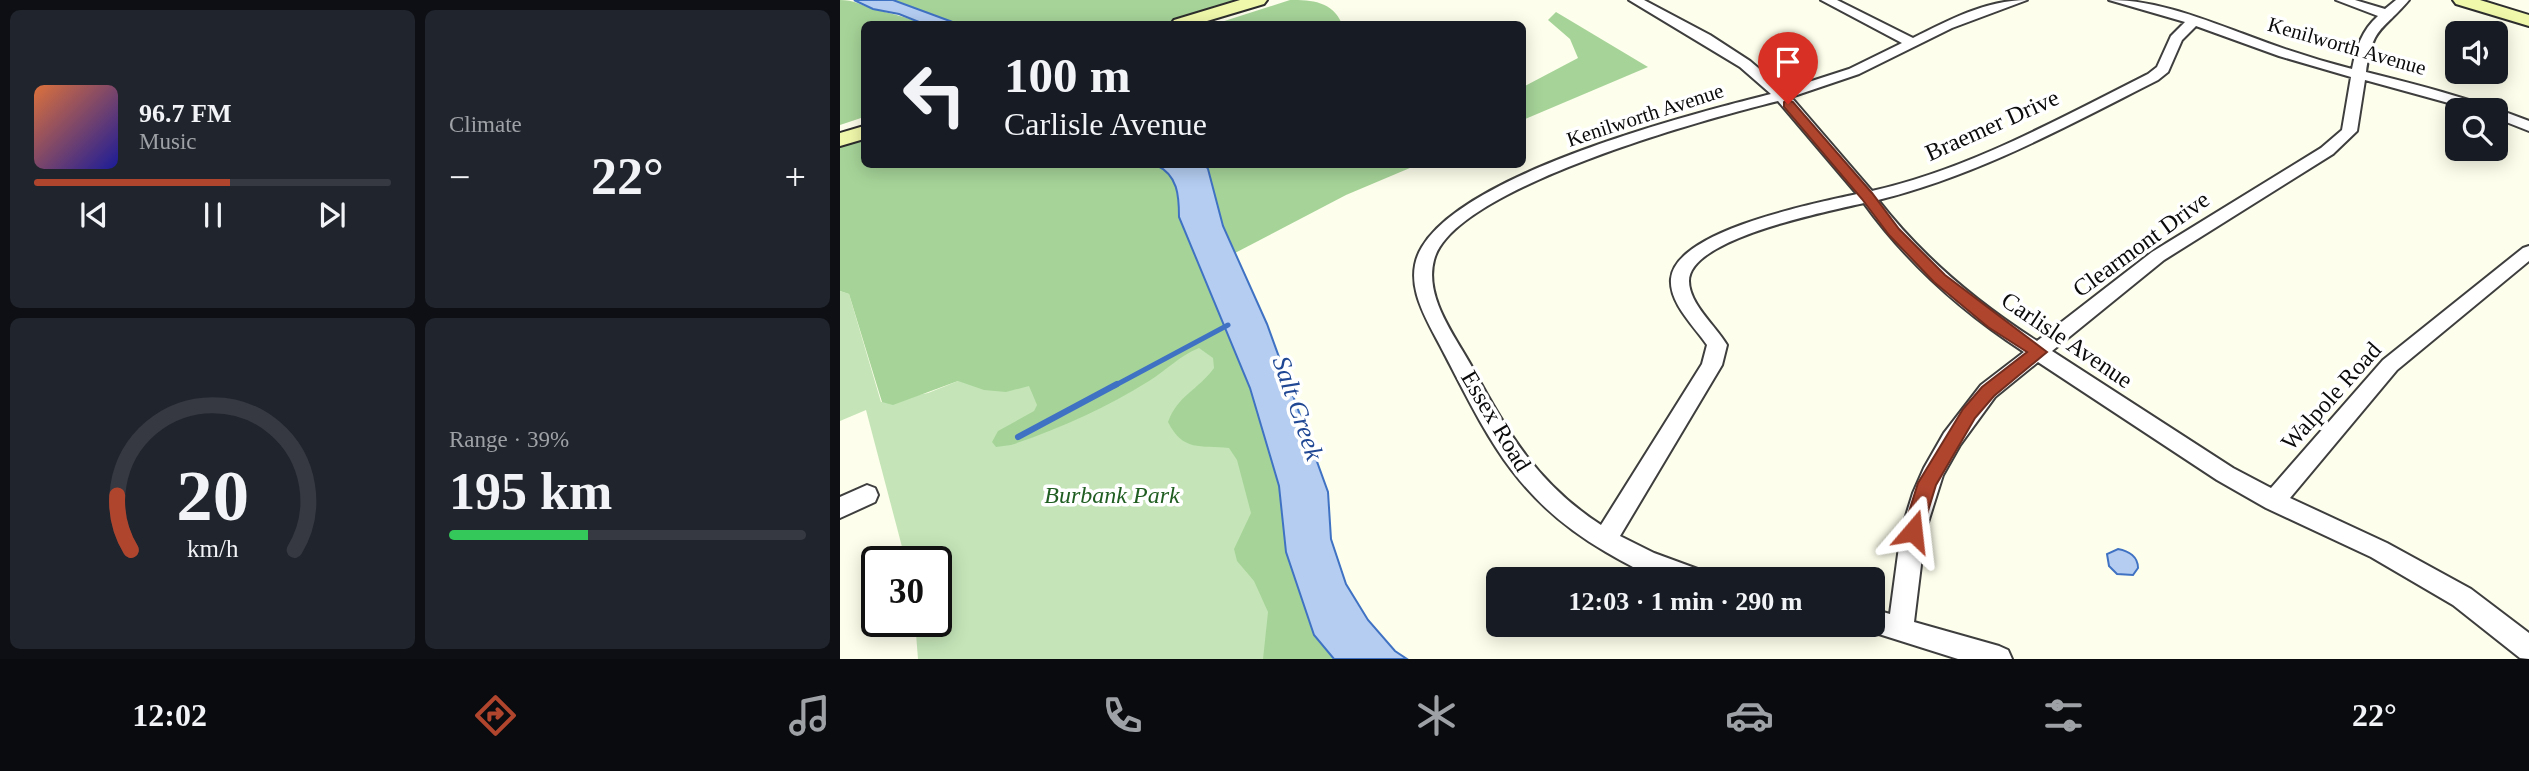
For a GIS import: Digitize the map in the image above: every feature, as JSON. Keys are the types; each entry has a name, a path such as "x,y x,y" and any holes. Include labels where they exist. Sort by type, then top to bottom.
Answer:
{"main road":[{"path":"1191,21 1258,0"},
{"path":"1210,21 1277,0"},
{"path":"2462,0 2529,21"},
{"path":"2484,0 2529,14"},
{"path":"840,132 861,125"},
{"path":"840,140 861,133"}],"street":[{"name":"Carlisle Avenue","path":"1635,0 1705,38 1745,64 1781,95 1894,232 1939,279 1994,323 2225,474 2274,501 2379,550 2462,597 2529,649"},
{"path":"1827,0 1913,43"},
{"name":"Kenilworth Avenue","path":"1480,203 1554,168 1636,136 1846,75 1984,10 2021,0"},
{"name":"Kenilworth Avenue","path":"2115,0 2169,11 2306,60 2449,98"},
{"path":"2342,0 2386,14"},
{"name":"Clearmont Drive","path":"1901,628 1913,531 1927,483 1969,414 1988,391 2158,256 2327,151 2349,131 2363,48 2373,27 2403,0"},
{"name":"Braemer Drive","path":"1605,540 1712,365 1717,345 1684,299 1679,286 1681,274 1692,259 1712,245 1749,229 1791,215 1939,178 1973,165 2153,77 2163,69 2176,39 2195,20"},
{"path":"2508,118 2529,126"},
{"name":"Essex Road","path":"1480,203 1457,218 1427,251 1422,270 1423,288 1429,306 1519,466 1571,516 1605,540 1658,567"},
{"name":"Walpole Road","path":"2274,501 2390,365 2529,252"},
{"path":"840,508 867,495"},
{"path":"1885,624 1999,659"}],"green space":[{"path":"840,0 916,21 861,21 861,118 840,125"},
{"path":"894,0 1240,0 1171,21 950,21"},
{"path":"1290,0 1320,3 1333,11 1340,21 1224,21"},
{"path":"1556,12 1648,67 1526,119 1526,85 1578,58 1570,39 1548,20"},
{"path":"861,139 861,168 1162,168 1169,174 1178,194 1179,217 1250,388 1279,486 1286,552 1314,635 1334,659 1263,659 1268,612 1254,581 1237,561 1234,549 1251,513 1237,460 1229,448 1186,443 1168,422 1177,405 1214,368 1213,358 1199,348 1133,391 1099,409 1011,445 996,447 992,442 998,431 1034,411 1037,405 1029,386 1006,392 984,390 958,381 893,405 882,402 849,294 840,291 840,146"},
{"path":"1206,168 1410,168 1346,195 1235,253 1223,226"},
{"name":"Burbank Park","path":"1200,268 1314,635 1334,659 918,659 916,637 952,637 952,546 902,546 866,410 840,421 840,291 849,294 881,402 928,393"}],"water":[{"path":"854,0 893,0 950,21 916,21 873,9"},
{"path":"1163,169 1208,169 1223,226 1267,324 1328,492 1331,539 1346,584 1368,620 1395,651 1407,659 1334,659 1314,635 1286,552 1279,486 1250,388 1179,217 1176,187"},
{"path":"2118,549 2135,558 2138,568 2133,575 2117,574 2109,566 2107,554"}],"waterway":[{"path":"1114,386 1228,325"},
{"path":"1018,437 1117,384"}],"route":[{"path":"1788,104 1867,196 1894,232 1939,279 1994,323 2039,352 1988,391 1969,414 1927,483 1913,531"}],"water label":[{"name":"Salt Creek","path":"1298,408"}]}
